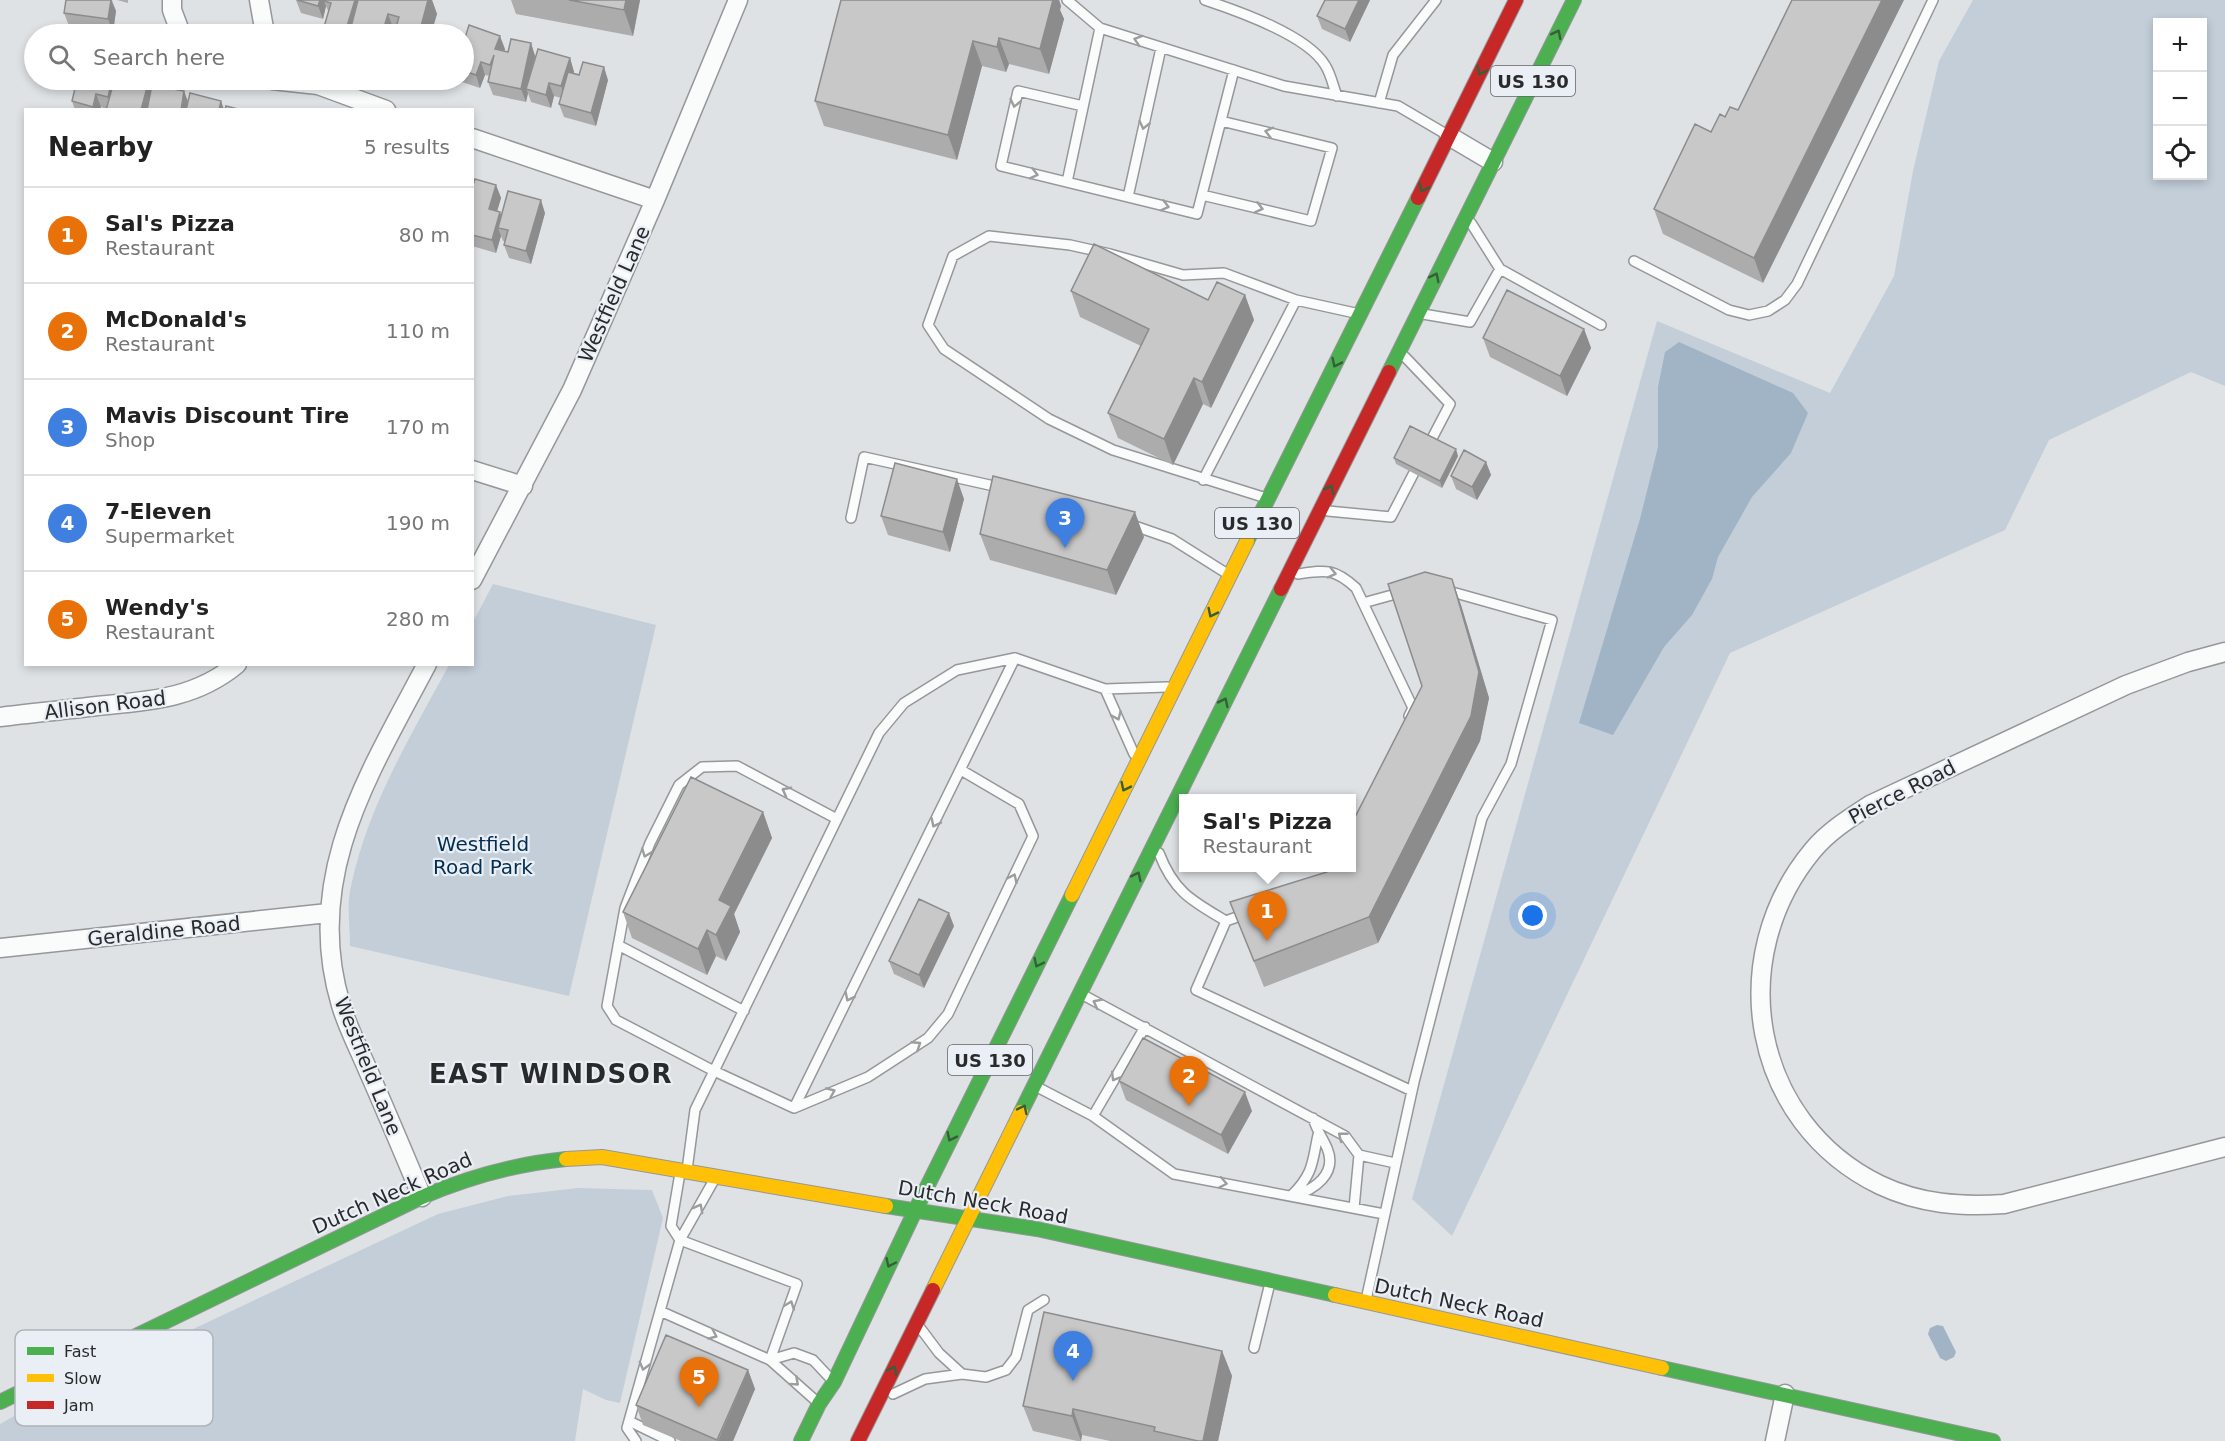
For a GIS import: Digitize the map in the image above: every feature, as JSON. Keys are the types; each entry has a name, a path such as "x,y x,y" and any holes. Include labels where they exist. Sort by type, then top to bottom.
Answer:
{"main road":[{"name":"US 130","path":"801,1441 819,1404 834,1382 915,1210 1516,0"},
{"name":"US 130","path":"858,1441 1574,0"},
{"name":"Dutch Neck Road","path":"147,1330 422,1197 463,1180 500,1169 552,1160 602,1158 1037,1229 1993,1441"},
{"name":"Dutch Neck Road","path":"0,1402 15,1394"}],"street":[{"path":"172,0 172,10 177,24"},
{"path":"259,0 263,24"},
{"name":"Westfield Lane","path":"474,576 572,390 655,200 738,0"},
{"path":"335,90 381,108"},
{"path":"1449,136 1493,162"},
{"path":"474,139 655,200"},
{"path":"474,471 523,486"},
{"name":"Pierce Road","path":"2225,652 2188,662 2126,685 1870,804 1839,825 1814,849 1792,878 1775,912 1764,948 1760,988 1762,1026 1770,1059 1785,1093 1803,1121 1825,1146 1851,1168 1880,1185 1908,1196 1941,1204 2004,1204 2225,1147"},
{"name":"Allison Road","path":"0,717 165,699 199,688 235,666"},
{"name":"Westfield Lane","path":"422,1197 341,1006 331,964 328,913 333,873 348,824 388,738 426,666"},
{"name":"Geraldine Road","path":"0,948 328,913"},
{"path":"0,1389 15,1386"},
{"path":"1775,1441 1785,1394"}],"lane":[{"path":"1067,0 1100,28 1284,86 1398,106 1449,136"},
{"path":"1205,0 1239,11 1299,40 1325,65 1337,96"},
{"path":"1379,103 1393,55 1436,0"},
{"path":"1634,261 1729,310 1749,315 1768,311 1785,300 1797,284 1933,0"},
{"path":"1067,182 1100,28"},
{"path":"1128,197 1161,48"},
{"path":"1083,106 1018,91 1001,166 1197,214 1234,70"},
{"path":"1202,195 1311,221 1332,148 1221,121"},
{"path":"1466,216 1500,269 1601,325"},
{"path":"1269,499 1113,450 1049,419 944,349 928,325 953,256 988,236 1070,245 1183,275 1224,273 1296,300 1360,315"},
{"path":"1418,313 1470,322 1500,269"},
{"path":"1203,480 1296,300"},
{"path":"1319,510 1391,517 1450,404 1399,351"},
{"path":"851,518 864,457 1014,491"},
{"path":"1122,521 1172,540 1231,576"},
{"path":"1287,575 1323,571 1342,575 1356,588 1413,708 1403,728"},
{"path":"1363,603 1417,588"},
{"path":"1366,1302 1412,1092 1482,818 1511,764 1552,620 1439,588"},
{"path":"770,1360 797,1284 680,1240 671,1226 695,1110 879,733 904,703 957,670 1015,658 1105,689 1175,687"},
{"path":"794,1108 1015,658"},
{"path":"1105,689 1138,762"},
{"path":"837,819 737,766 702,767 679,785 650,843 625,908 607,1006 616,1020 714,1071 794,1108 868,1077 928,1038 948,1014 1033,836 1020,804 961,770"},
{"path":"1155,841 1165,869 1175,885 1188,899 1226,921"},
{"path":"1258,909 1226,921 1196,990 1412,1092"},
{"path":"618,945 744,1011"},
{"path":"1080,994 1345,1136 1359,1155 1395,1163"},
{"path":"1093,1116 1145,1027"},
{"path":"1034,1085 1093,1116 1174,1173 1384,1214"},
{"path":"1291,1196 1307,1192 1324,1179 1329,1163 1328,1150 1318,1135 1313,1118"},
{"path":"1291,1196 1303,1184 1313,1166 1318,1135"},
{"path":"1354,1208 1359,1155"},
{"path":"636,1441 627,1428 680,1240 716,1176"},
{"path":"1254,1348 1270,1281"},
{"path":"877,1402 926,1379 962,1374 986,1377 1006,1370 1017,1357 1028,1310 1044,1300"},
{"path":"660,1311 770,1360 819,1404"},
{"path":"917,1323 939,1353 962,1374"},
{"path":"770,1360 794,1353 813,1360 834,1382"},
{"path":"629,1421 670,1441"}],"green space":[{"path":"1973,0 2225,0 2225,386 2191,372 2049,440 2005,530 1730,653 1452,1236 1412,1199 1657,321 1830,393 1894,276 1913,171 1939,61"},
{"name":"Westfield Road Park","path":"493,584 656,625 569,996 350,946 350,891 357,861 378,802 448,666 474,666 474,620"},
{"path":"578,1188 652,1190 663,1218 620,1403 606,1400 583,1389 575,1441 0,1441 0,1424 15,1416 15,1426 213,1426 213,1330 191,1330 438,1214 508,1196"}],"water":[{"path":"1679,342 1793,393 1808,413 1791,453 1752,497 1718,557 1712,579 1692,615 1664,647 1613,735 1579,723 1640,519 1658,447 1658,387 1665,352"},
{"path":"1937,1325 1943,1326 1956,1352 1954,1357 1946,1361 1940,1358 1928,1334 1930,1328"}],"building":[{"path":"66,0 111,0 108,19 64,13"},
{"path":"297,0 320,0 318,6"},
{"path":"355,0 348,24 325,24 331,3 324,1"},
{"path":"358,0 428,0 422,24 397,24 399,17 388,14 385,24 352,24"},
{"path":"569,0 626,0 624,10"},
{"path":"841,0 1053,0 1040,49 999,38 997,47 973,41 948,135 815,101"},
{"path":"1325,0 1359,0 1345,29 1317,16"},
{"path":"1792,0 1882,0 1754,258 1654,209 1695,124 1711,132 1720,114 1725,117 1730,107 1738,110"},
{"path":"474,27 500,36 495,49 508,52 511,39 531,43 521,89 488,82 494,55 490,65 481,62 476,75 474,74"},
{"path":"538,49 570,58 561,86 549,83 546,95 526,89"},
{"path":"583,62 604,67 591,113 559,104 568,72 579,75"},
{"path":"75,90 110,90 108,97 96,94 93,107 72,101"},
{"path":"112,90 146,90 142,108 107,108"},
{"path":"151,90 184,91 181,108 147,108"},
{"path":"190,93 221,101 219,108 186,108"},
{"path":"475,179 496,185 489,209 500,212 492,240 474,236"},
{"path":"508,191 541,200 526,251 504,245 508,230 498,228"},
{"path":"1094,244 1208,300 1217,282 1245,295 1202,382 1194,378 1164,439 1108,413 1149,329 1071,291"},
{"path":"1507,290 1584,329 1560,376 1483,338"},
{"path":"1410,426 1456,449 1440,481 1394,458"},
{"path":"1464,450 1486,462 1472,487 1451,476"},
{"path":"895,463 957,479 943,532 881,516"},
{"path":"993,476 1135,512 1107,570 980,534"},
{"path":"1425,572 1452,579 1479,672 1471,716 1369,917 1254,961 1230,902 1327,872 1356,872 1356,815 1422,686 1388,584"},
{"path":"691,777 763,812 719,900 731,906 716,935 707,930 698,949 623,912"},
{"path":"919,899 949,913 919,975 889,961"},
{"path":"1143,1038 1245,1092 1221,1135 1119,1081"},
{"path":"1044,1312 1222,1351 1203,1441 1154,1431 1155,1427 1073,1409 1072,1416 1023,1406"},
{"path":"666,1335 748,1370 717,1440 636,1405"}],"traffic: fast":[{"path":"1389,372 1574,0"},
{"path":"1247,541 1418,198"},
{"path":"1179,794 1281,589"},
{"path":"1021,1112 1179,794"},
{"path":"801,1441 819,1404 834,1382 915,1211 1072,895"},
{"path":"148,1330 422,1197 492,1172 566,1159"},
{"path":"886,1206 1037,1229 1335,1295"},
{"path":"1662,1368 1993,1441"},
{"path":"0,1402 15,1395"}],"traffic: slow":[{"path":"1072,895 1247,541"},
{"path":"933,1290 1021,1112"},
{"path":"566,1159 602,1157 886,1206"},
{"path":"1335,1295 1662,1368"}],"traffic: jam":[{"path":"1418,198 1516,0"},
{"path":"1281,589 1389,372"},
{"path":"858,1441 933,1290"}],"place":[{"name":"Mavis Discount Tire","path":"1065,548"},
{"name":"Sal's Pizza","path":"1267,941"},
{"name":"McDonald's","path":"1189,1106"},
{"name":"7-Eleven","path":"1073,1381"},
{"name":"Wendy's","path":"699,1407"}],"district":[{"name":"EAST WINDSOR","path":"551,1074"}]}
